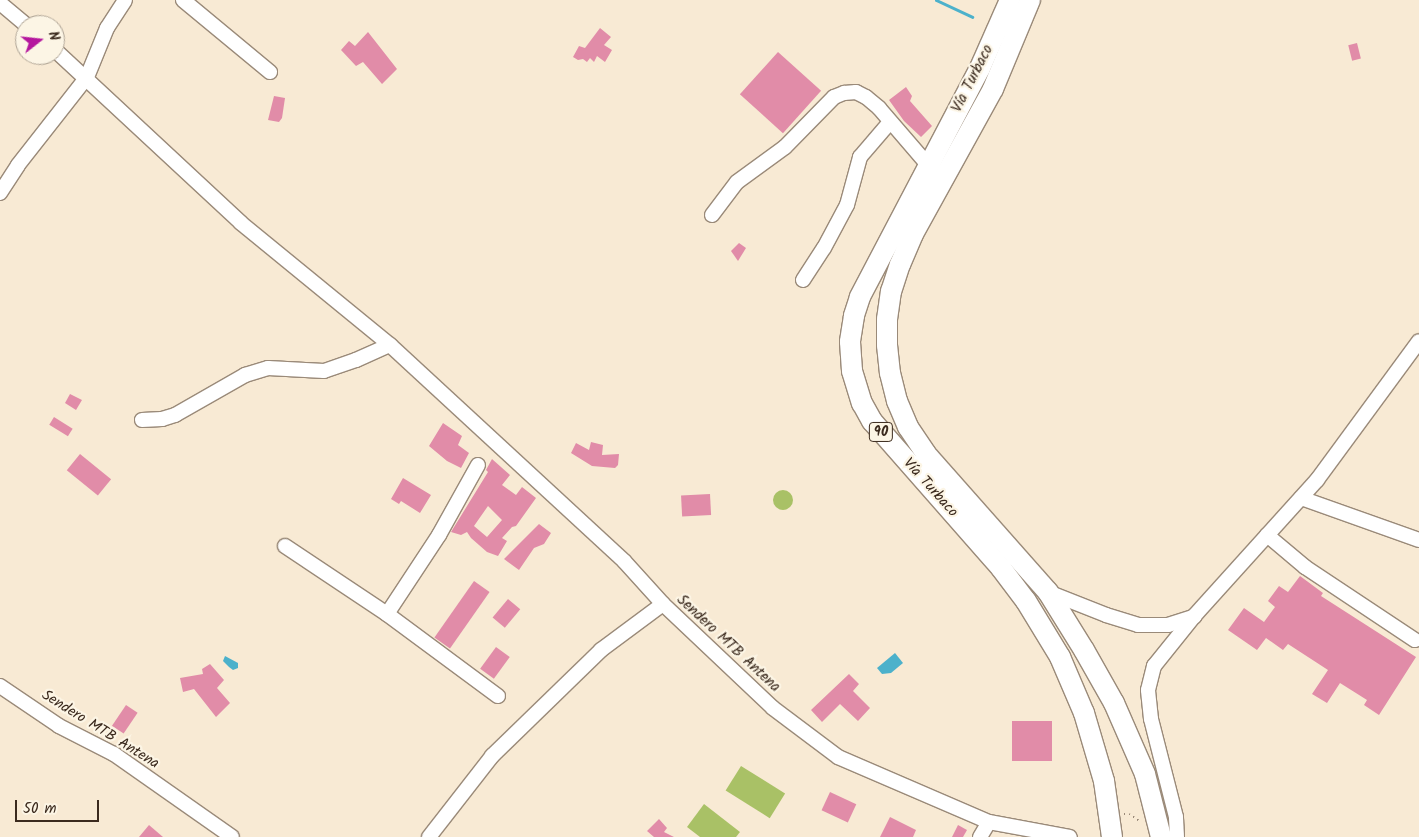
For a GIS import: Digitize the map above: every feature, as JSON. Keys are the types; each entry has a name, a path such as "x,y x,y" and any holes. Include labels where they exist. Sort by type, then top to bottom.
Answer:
{"highway":[{"name":"Vía Turbaco","path":"1010,0 980,68 928,164 860,297 854,316 850,342 852,371 856,386 872,421 1001,568 1026,601 1060,657 1084,713 1104,781 1112,837"},
{"name":"Vía Turbaco","path":"1030,0 993,89 906,249 891,292 887,345 890,373 897,401 912,434 926,454 1048,592 1114,702 1145,774 1161,837"}],"street":[{"path":"0,194 18,165 87,77 107,28 125,0"},
{"path":"183,0 270,72"},
{"path":"0,3 15,16"},
{"path":"65,58 241,222 390,345 624,561 663,604"},
{"path":"712,215 737,182 785,146 834,97 844,93 856,92 866,97 879,108 928,164"},
{"path":"803,280 824,248 847,205 860,157 890,122"},
{"path":"1178,837 1176,818 1151,719 1148,690 1154,666 1195,615 1316,480 1419,341"},
{"path":"142,420 162,419 176,415 245,375 268,368 324,371 390,345"},
{"path":"387,614 439,535 478,465"},
{"path":"1301,498 1419,540"},
{"path":"1267,535 1306,567 1415,640"},
{"path":"285,546 387,614 498,696"},
{"path":"1048,592 1138,625 1168,625 1195,615"},
{"name":"Sendero MTB Antena","path":"429,837 492,756 601,650 663,604 773,708 838,757 989,822 1070,837"},
{"name":"Sendero MTB Antena","path":"0,686 59,726 114,754 232,837"},
{"path":"980,837 989,822"}],"path":[{"path":"1129,814 1139,822"}],"green space":[{"path":"779,490 787,490 793,496 793,504 787,510 779,510 773,504 773,496"},
{"path":"741,766 785,794 770,818 726,791"},
{"path":"704,804 740,832 736,837 700,837 687,827"}],"water":[{"path":"895,653 903,663 891,673 882,674 877,668"},
{"path":"225,656 238,663 238,668 233,670 229,667 223,661"}],"building":[{"path":"600,28 611,37 604,45 612,50 605,62 597,56 594,62 590,58 587,62 573,57 579,46 585,48"},
{"path":"368,32 397,69 382,84 363,62 356,66 341,50 349,41 355,46"},
{"path":"1357,43 1361,59 1352,61 1348,45"},
{"path":"778,52 821,91 783,133 740,94"},
{"path":"906,87 912,96 910,101 932,126 921,137 904,121 889,100"},
{"path":"274,96 285,98 282,118 279,122 268,120"},
{"path":"739,243 746,248 738,261 731,251"},
{"path":"70,394 82,400 76,410 65,403"},
{"path":"54,417 73,429 68,436 49,425"},
{"path":"443,423 462,436 458,445 469,453 461,468 447,461 429,446"},
{"path":"591,442 603,445 602,455 619,454 618,465 615,468 592,466 571,453 576,443 589,450"},
{"path":"80,454 111,479 98,495 67,470"},
{"path":"492,459 510,475 502,485 516,495 522,487 536,498 516,526 512,527 502,538 507,541 498,556 487,552 467,532 461,535 451,532 488,472 486,470","holes":["488,506 502,520 487,537 474,526"]},
{"path":"403,478 431,495 420,513 401,501 399,504 391,499"},
{"path":"710,494 711,515 682,516 681,496"},
{"path":"539,524 551,533 544,544 534,548 519,570 504,559"},
{"path":"1300,576 1323,593 1321,596 1416,657 1379,715 1364,705 1367,700 1340,683 1327,703 1312,694 1328,670 1288,644 1283,650 1266,638 1257,650 1228,630 1244,608 1264,622 1275,607 1268,601 1279,586 1288,592"},
{"path":"474,581 490,592 450,648 434,638"},
{"path":"508,599 520,609 505,628 493,617"},
{"path":"496,647 510,657 494,679 480,669"},
{"path":"210,664 224,680 217,688 230,703 216,717 194,689 183,692 180,678 203,674 202,669"},
{"path":"849,674 859,684 853,691 870,708 858,721 840,704 822,722 811,710"},
{"path":"126,705 138,713 124,734 112,726"},
{"path":"1012,721 1052,721 1052,761 1012,761"},
{"path":"830,792 856,804 848,822 822,810"},
{"path":"890,817 916,830 913,837 880,837"},
{"path":"659,819 667,828 664,832 674,837 654,837 647,831"},
{"path":"149,825 163,837 139,837"},
{"path":"958,825 967,830 963,837 952,837"}],"waterway":[{"path":"936,0 972,17"}]}
